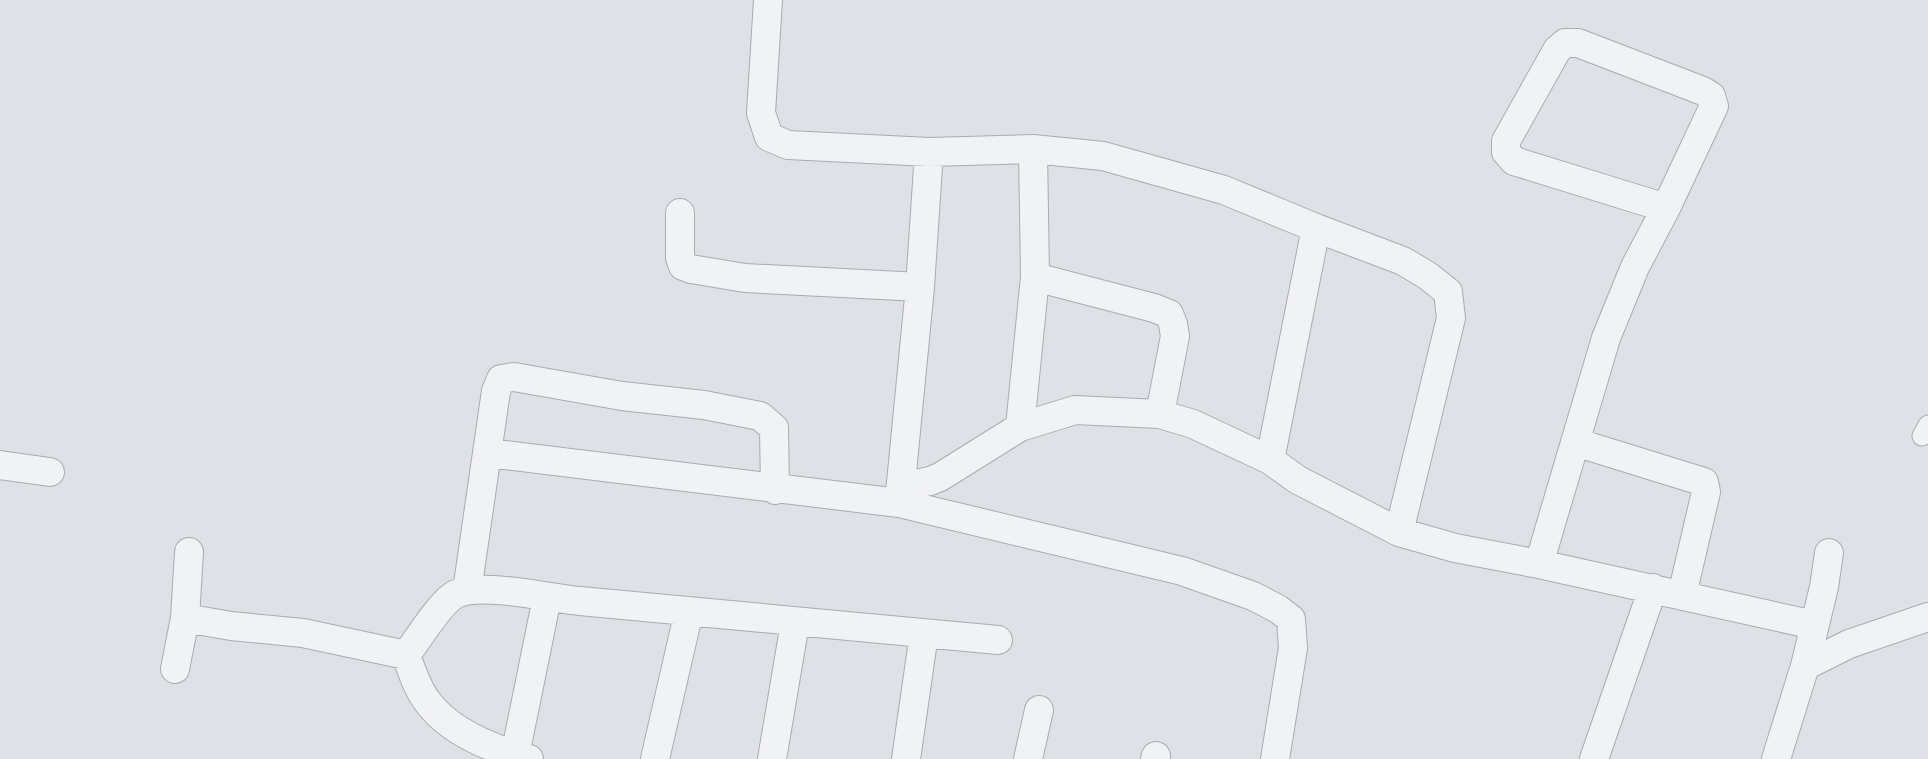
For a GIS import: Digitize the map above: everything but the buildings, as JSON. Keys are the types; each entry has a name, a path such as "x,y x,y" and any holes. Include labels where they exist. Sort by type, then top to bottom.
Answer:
{"street":[{"path":"768,0 761,113 769,137 788,145 929,152 1033,149 1103,156 1224,190 1316,228 1402,260 1428,276 1448,292 1451,318 1399,532"},
{"path":"1539,564 1606,338 1635,267 1666,208 1714,106 1711,96 1578,42 1565,43 1557,50 1506,141 1506,152 1514,161 1666,208"},
{"path":"1020,427 1035,277 1033,149"},
{"path":"900,495 920,287 929,152"},
{"path":"680,213 680,258 683,266 691,269 745,278 920,287"},
{"path":"1270,460 1316,228"},
{"path":"1035,277 1154,308 1169,314 1175,336 1160,414"},
{"path":"467,591 496,391 501,379 514,377 622,396 704,405 760,416 774,428 775,490"},
{"path":"900,495 940,477 1020,427 1075,410 1160,414 1193,424 1270,460 1298,480 1399,532 1455,548 1653,588 1814,625"},
{"path":"1575,442 1704,482 1706,492 1682,595"},
{"path":"488,453 775,490 900,495 1182,571 1253,596 1278,609 1291,620 1293,648 1275,759"},
{"path":"0,465 50,472"},
{"path":"175,669 185,618 189,552"},
{"path":"1776,759 1805,666 1824,587 1829,553"},
{"path":"1594,759 1653,588"},
{"path":"406,655 440,608 454,595 467,591 504,591 548,598 795,623 998,640"},
{"path":"406,655 415,680 427,701 453,726 470,737 522,757 548,598"},
{"path":"655,759 689,611"},
{"path":"1805,666 1849,644 1928,617"},
{"path":"185,618 231,626 303,633 406,655"},
{"path":"772,759 795,623"},
{"path":"906,759 924,634"},
{"path":"1028,759 1038,710"}]}
